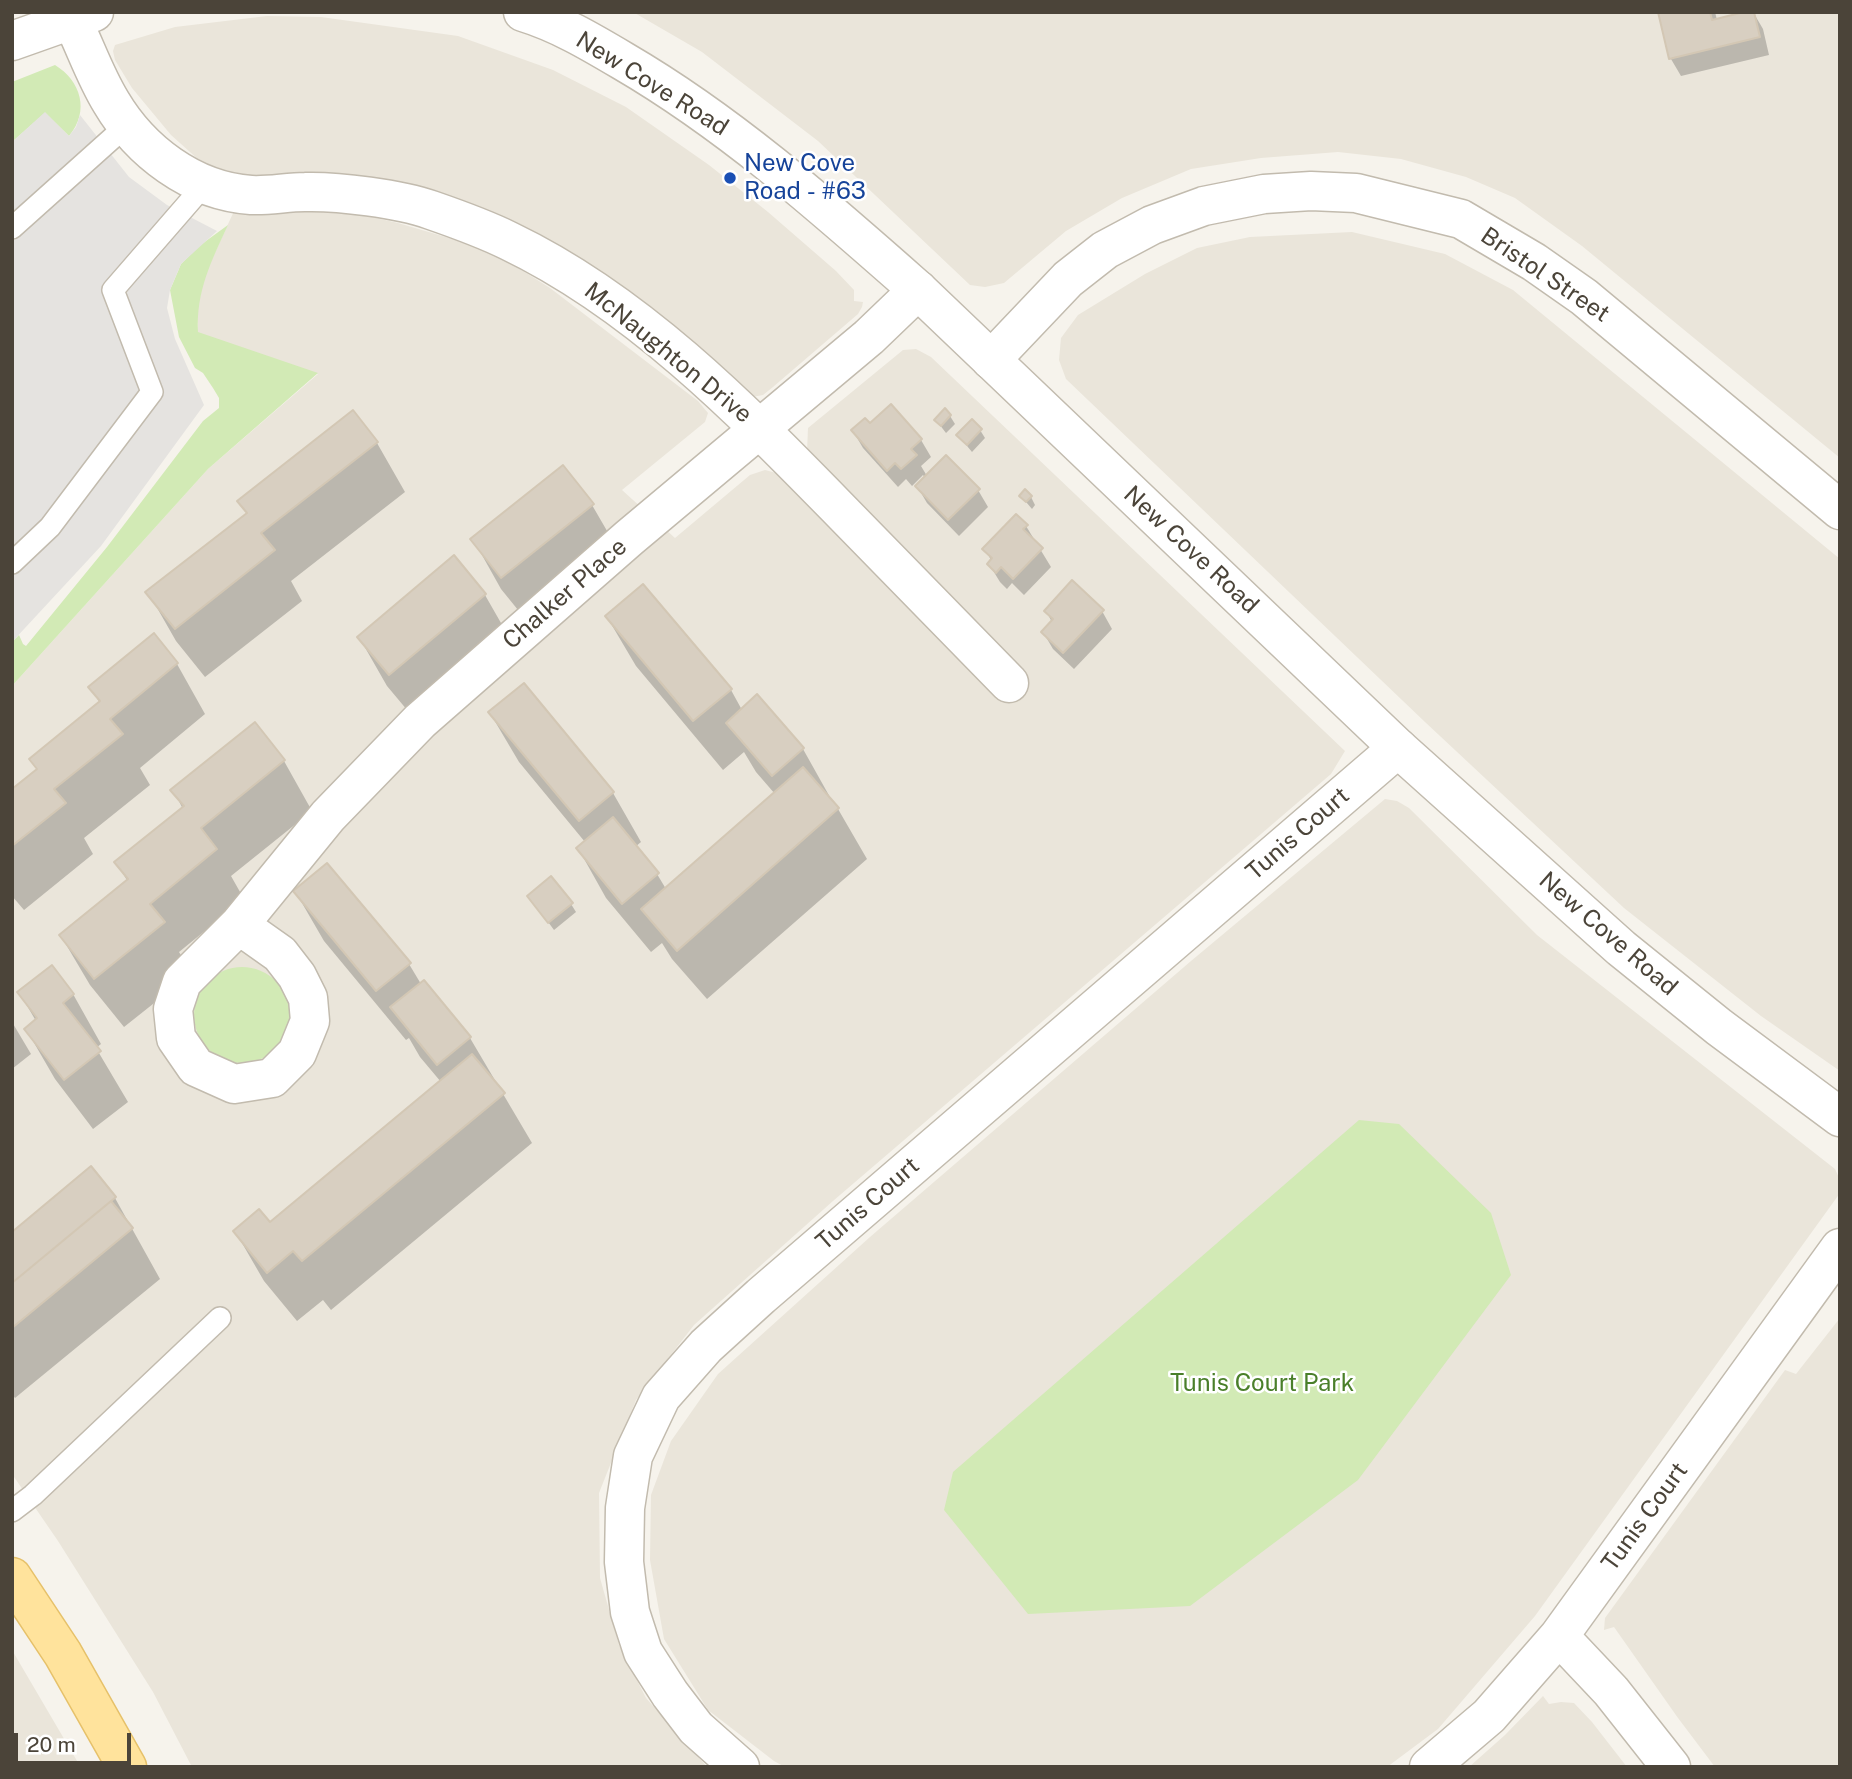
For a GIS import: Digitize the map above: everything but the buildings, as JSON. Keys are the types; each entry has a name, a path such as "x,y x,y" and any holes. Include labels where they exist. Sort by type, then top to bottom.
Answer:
{"main road":[{"path":"12,1577 63,1654 127,1767"}],"street":[{"name":"New Cove Road","path":"523,12 586,39 649,76 722,126 844,224 918,290 1398,748 1621,948 1719,1027 1840,1118"},
{"path":"12,41 83,16"},
{"name":"McNaughton Drive","path":"83,16 109,100 127,125 162,161 217,189 251,195 307,191 368,197 427,208 509,241 578,280 652,333 760,428 1009,683"},
{"name":"Bristol Street","path":"991,360 1068,279 1105,250 1152,225 1204,206 1264,194 1311,191 1356,193 1461,219 1535,261 1584,297 1840,510"},
{"name":"Chalker Place","path":"239,925 328,816 420,721 629,538 877,330 918,290"},
{"name":"Tunis Court","path":"740,1767 696,1728 670,1693 643,1652 630,1612 624,1562 625,1508 633,1456 661,1397 706,1346 761,1296 1398,748"},
{"name":"Tunis Court","path":"1429,1767 1489,1716 1559,1636 1840,1248"},
{"path":"1559,1636 1611,1691 1671,1767"}],"lane":[{"path":"12,228 127,125"},
{"path":"12,563 50,527 152,392 113,290 205,184"},
{"path":"12,1511 33,1496 220,1318"}],"shaded area":[{"path":"633,12 1840,12 1840,458 1582,246 1515,198 1466,177 1401,159 1338,152 1261,158 1191,169 1122,198 1066,231 1004,283 985,287 970,285 818,141 702,52"},
{"path":"267,16 321,17 458,36 553,70 626,107 709,165 836,271 854,290 854,301 863,302 862,307 858,314 773,387 763,395 752,397 558,253 217,168 200,161 171,135 132,88 115,60 115,45 175,27"},
{"path":"45,112 69,136 80,115 129,177 167,205 217,231 181,264 170,290 167,308 175,339 204,405 101,546 12,642 12,142"},
{"path":"332,208 398,223 490,250 550,288 698,401 708,413 705,422 622,490 675,538 750,475 765,470 780,474 1006,703 1026,683 807,452 808,428 903,350 916,349 931,357 1345,751 1331,774 833,1201 694,1325 636,1400 599,1493 600,1578 619,1645 646,1698 707,1767 192,1767 153,1692 58,1541 12,1474 12,686 208,469 318,374 198,333 197,311 204,276 235,209"},
{"path":"1352,232 1445,254 1513,290 1840,559 1840,1071 1761,1016 1624,908 1066,379 1059,360 1061,338 1078,315 1145,274 1197,248 1250,237"},
{"path":"1385,799 1397,801 1409,808 1537,935 1835,1169 1840,1180 1840,1193 1535,1616 1438,1729 1387,1767 785,1767 774,1761 708,1710 664,1639 650,1560 651,1495 671,1441 718,1374 870,1237 1191,961"},
{"path":"1840,1318 1840,1767 1715,1767 1614,1627 1604,1630 1605,1618 1785,1370 1796,1374"},
{"path":"12,1650 80,1766 81,1767 12,1767"},
{"path":"1543,1696 1549,1704 1574,1703 1627,1767 1469,1767"}],"green space":[{"path":"55,65 71,79 80,97 81,107 75,126 69,136 45,113 12,142 12,82"},
{"path":"228,225 202,290 198,332 318,373 208,469 12,686 12,642 19,635 26,646 107,547 203,421 219,408 219,398 203,373 195,368 179,337 170,290 181,264 199,246"},
{"path":"242,967 261,970 276,981 287,996 290,1015 287,1034 276,1049 261,1060 242,1063 223,1060 208,1049 197,1034 194,1015 197,996 208,981 223,970"},
{"name":"Tunis Court Park","path":"1359,1120 1399,1124 1491,1213 1511,1275 1358,1480 1190,1606 1028,1614 944,1510 953,1472"}],"place":[{"name":"New Cove Road - #63","path":"730,178"}]}
